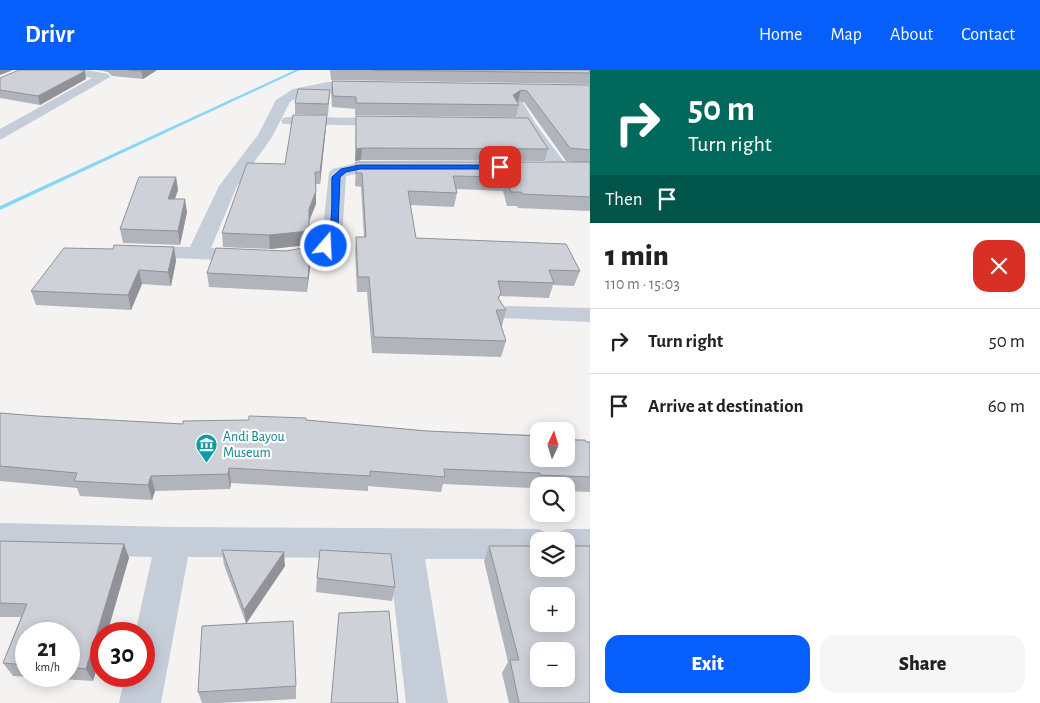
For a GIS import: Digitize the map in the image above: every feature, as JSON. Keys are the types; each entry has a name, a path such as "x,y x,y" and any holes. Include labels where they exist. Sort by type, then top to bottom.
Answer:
{"street":[{"path":"0,135 104,77 68,70"},
{"path":"198,254 218,206 234,176 274,120 279,105 288,96 324,86 382,87"},
{"path":"526,89 503,89 528,124 567,167 540,167"},
{"path":"274,120 411,122"},
{"path":"509,124 528,124"},
{"path":"114,251 286,257 314,252 326,246 332,238 338,173 360,167 410,167"},
{"path":"508,313 590,315"},
{"path":"0,538 173,542 530,544"},
{"path":"140,703 173,542"},
{"path":"405,544 427,703"},
{"path":"575,544 590,544"}],"building":[{"path":"19,70 85,71 38,96 0,90 0,78"},
{"path":"373,70 590,70 590,73"},
{"path":"332,81 590,85 590,150 570,148 527,91 521,90 513,95 519,105 356,103 356,97 333,96"},
{"path":"298,89 330,90 328,104 295,103"},
{"path":"293,115 327,115 320,172 315,172 316,191 309,209 309,231 269,235 222,233 247,163 285,164"},
{"path":"356,116 528,118 548,149 356,149"},
{"path":"356,162 590,162 590,197 511,192 506,177 453,176 457,193 408,191 416,238 566,244 580,271 549,270 554,283 498,281 501,293 498,298 506,310 496,310 506,341 374,337 369,277 358,277 356,237 366,237 362,173 356,173"},
{"path":"139,177 176,177 168,199 185,199 178,231 120,229"},
{"path":"114,245 174,247 168,272 139,270 128,295 31,291 64,248 113,249"},
{"path":"309,247 308,278 207,273 216,248 286,251"},
{"path":"0,413 183,424 183,421 249,420 249,416 306,418 306,420 427,431 530,436 530,468 575,468 575,440 590,442 590,477 444,469 445,477 370,471 370,476 229,468 228,474 151,476 148,485 74,481 77,473 0,466"},
{"path":"0,541 124,544 100,622 90,622 90,656 86,669 80,668 80,622 20,622 27,604 0,603"},
{"path":"489,546 530,546 530,577 575,577 575,546 590,546 590,703 519,703 510,660 519,660"},
{"path":"222,550 284,552 244,610"},
{"path":"320,550 391,554 395,587 317,578"},
{"path":"389,611 398,703 331,703 339,613"},
{"path":"293,621 296,686 198,692 202,626"},
{"path":"15,634 15,664 3,663"}],"waterway":[{"path":"0,208 298,70"}],"place":[{"name":"Andi Bayou Museum","path":"207,463"}],"route":[{"path":"326,246 332,238 334,228 336,177 338,173 344,170 360,167 500,167"}]}
